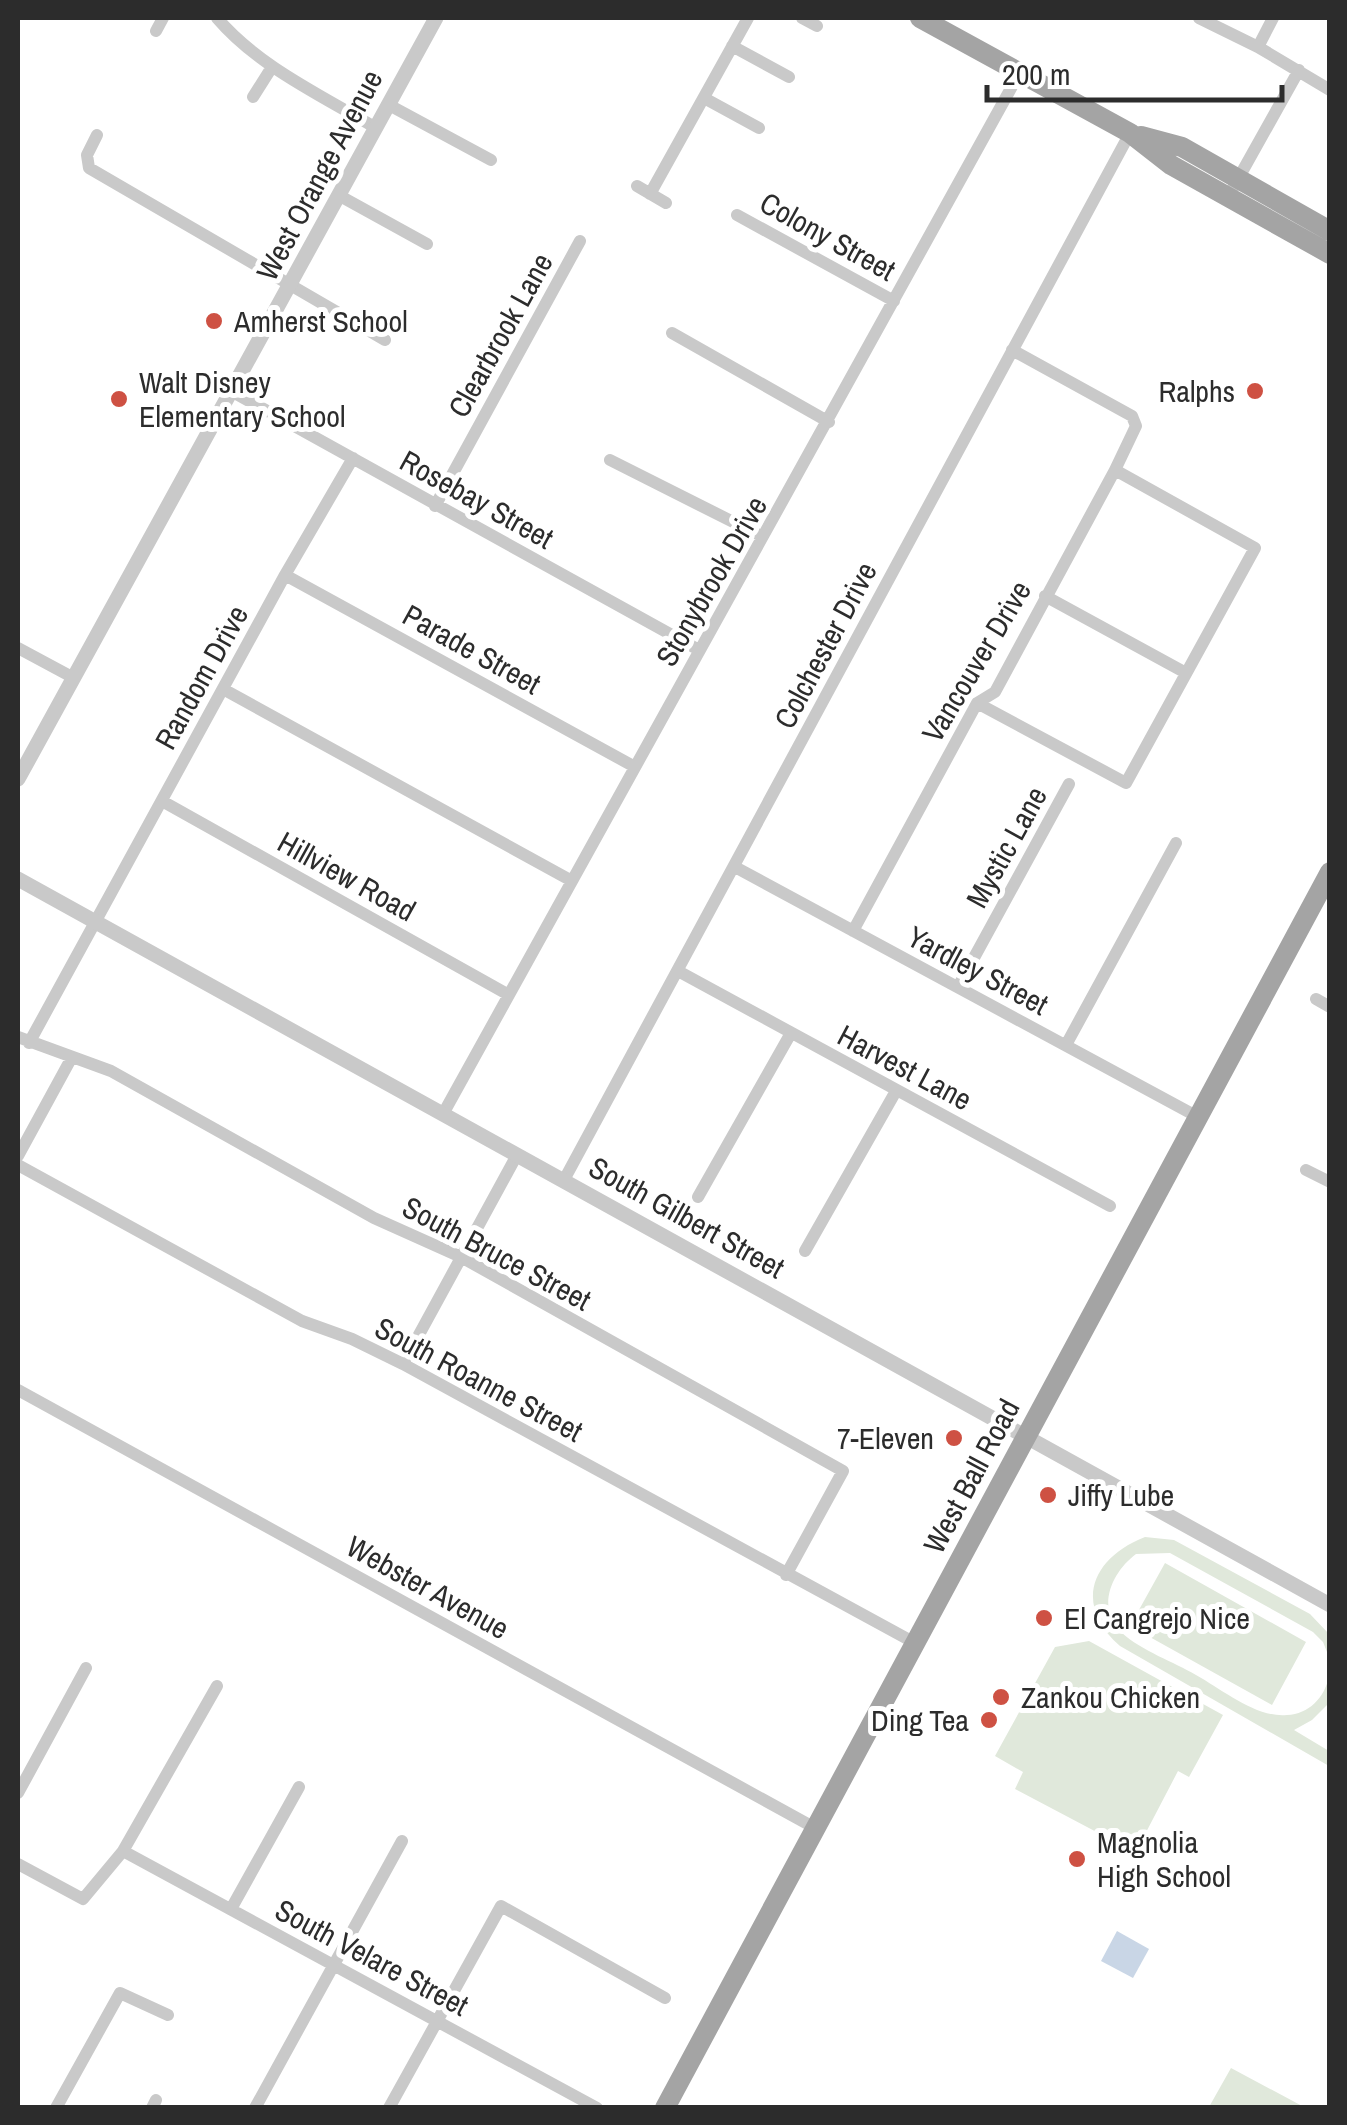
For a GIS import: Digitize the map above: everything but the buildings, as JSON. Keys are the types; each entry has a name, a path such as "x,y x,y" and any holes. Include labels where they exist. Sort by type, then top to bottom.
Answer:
{"main road":[{"path":"920,18 1130,133 1182,147 1233,188 1330,254"},
{"path":"1233,188 1330,232"},
{"name":"West Ball Road","path":"665,2108 1330,872"}],"street":[{"path":"156,31 163,18"},
{"path":"216,18 272,67 376,128"},
{"name":"West Orange Avenue","path":"18,779 436,18"},
{"path":"650,194 748,18"},
{"path":"802,18 817,26"},
{"path":"1199,18 1258,47 1330,90"},
{"path":"1258,47 1274,18"},
{"path":"732,46 789,77"},
{"path":"253,97 272,67"},
{"path":"1233,188 1298,70"},
{"name":"Stonybrook Drive","path":"443,1114 1020,72"},
{"path":"704,98 758,128"},
{"path":"389,105 491,160"},
{"name":"Colchester Drive","path":"564,1180 1130,133"},
{"path":"97,135 87,154 89,168 385,340"},
{"path":"636,186 666,203"},
{"path":"340,196 426,244"},
{"name":"Colony Street","path":"737,215 894,302"},
{"name":"Clearbrook Lane","path":"435,506 580,241"},
{"path":"672,333 829,422"},
{"name":"Vancouver Drive","path":"853,931 977,703 994,692 1136,426 1132,416 1012,350"},
{"name":"Rosebay Street","path":"231,391 700,650"},
{"name":"Random Drive","path":"23,1040 96,922 285,575 354,458"},
{"path":"610,460 761,536"},
{"path":"977,703 1126,783 1255,548 1115,470"},
{"name":"Parade Street","path":"285,575 635,768"},
{"path":"1046,596 1186,673"},
{"path":"18,648 72,678"},
{"path":"223,689 572,881"},
{"name":"Mystic Lane","path":"958,987 1069,784"},
{"name":"Hillview Road","path":"162,802 509,995"},
{"path":"1066,1045 1176,843"},
{"name":"Yardley Street","path":"735,867 1198,1117"},
{"name":"South Gilbert Street","path":"18,879 1330,1605"},
{"name":"Harvest Lane","path":"678,970 1110,1206"},
{"path":"1316,999 1330,1006"},
{"path":"698,1197 791,1033"},
{"name":"South Bruce Street","path":"23,1040 111,1071 374,1218 461,1257 843,1471 786,1575"},
{"path":"18,1156 72,1057"},
{"path":"805,1252 896,1090"},
{"path":"403,1364 517,1154"},
{"name":"South Roanne Street","path":"18,1165 302,1321 352,1339 403,1364 914,1644"},
{"path":"1306,1170 1330,1182"},
{"name":"Webster Avenue","path":"18,1390 816,1828"},
{"path":"18,1793 86,1668"},
{"path":"18,1864 83,1899 123,1851 217,1686"},
{"path":"231,1909 299,1786"},
{"path":"255,2108 402,1841"},
{"name":"South Velare Street","path":"123,1851 597,2108"},
{"path":"389,2108 501,1906 666,1998"},
{"path":"56,2108 120,1994 168,2015"}],"shaded area":[{"path":"1145,1537 1174,1540 1310,1614 1329,1634 1329,1657 1323,1642 1313,1632 1170,1553 1136,1554 1114,1580 1108,1602 1109,1613 1122,1633 1252,1708 1275,1715 1302,1712 1319,1698 1329,1677 1329,1703 1312,1720 1294,1730 1329,1751 1329,1766 1120,1646 1105,1630 1093,1599 1101,1570 1126,1546"},
{"path":"1165,1563 1306,1642 1272,1705 1130,1626"},
{"path":"1089,1641 1223,1715 1189,1777 1178,1771 1142,1840 1123,1846 1015,1789 1023,1772 995,1756 1055,1647"},
{"path":"1231,2068 1304,2107 1209,2107"}],"water":[{"path":"1117,1931 1149,1949 1133,1978 1101,1961"}],"place":[{"name":"Amherst School","path":"214,321"},
{"name":"Ralphs","path":"1255,391"},
{"name":"Walt Disney Elementary School","path":"119,399"},
{"name":"7-Eleven","path":"954,1438"},
{"name":"Jiffy Lube","path":"1048,1495"},
{"name":"El Cangrejo Nice","path":"1044,1618"},
{"name":"Zankou Chicken","path":"1001,1697"},
{"name":"Ding Tea","path":"989,1720"},
{"name":"Magnolia High School","path":"1077,1859"}]}
